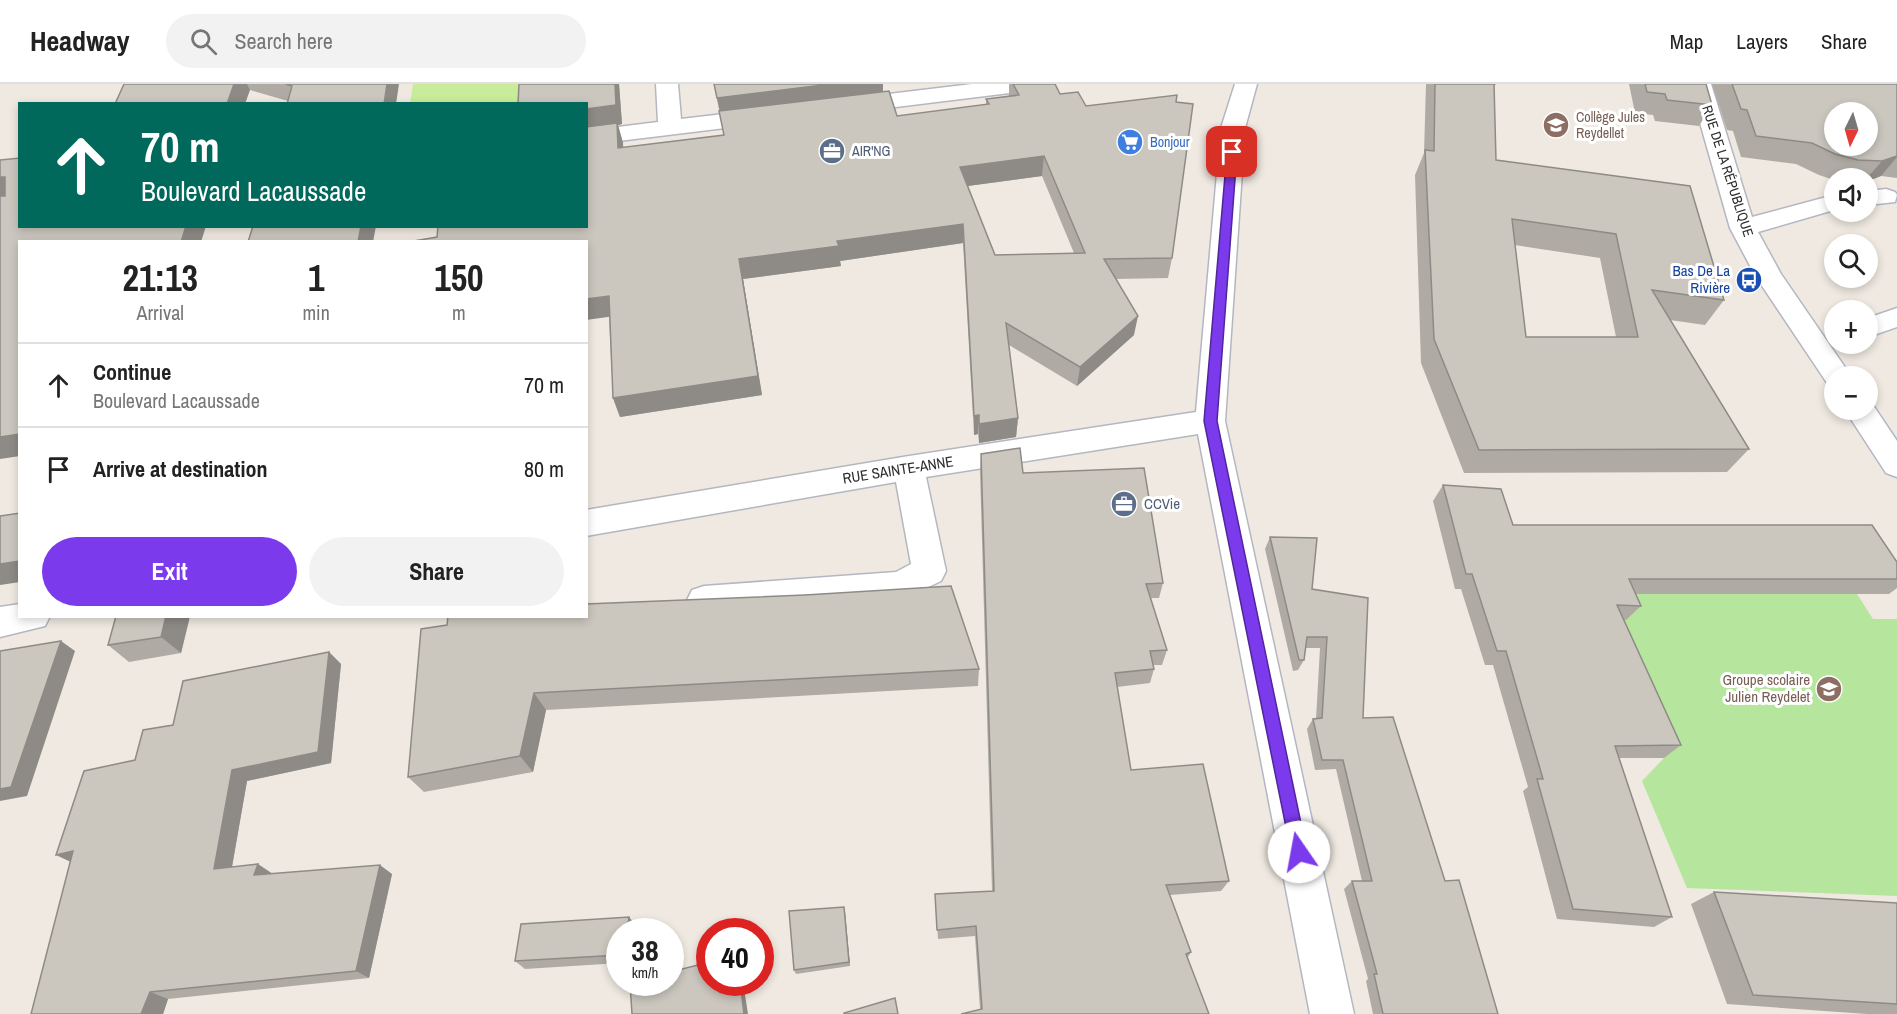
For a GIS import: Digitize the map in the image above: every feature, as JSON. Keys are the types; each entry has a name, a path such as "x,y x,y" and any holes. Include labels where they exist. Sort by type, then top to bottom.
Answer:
{"street":[{"path":"667,84 670,128"},
{"path":"820,110 1027,84"},
{"path":"1222,84 1225,86 1233,128"},
{"path":"1246,84 1233,128 1210,421 1332,1014"},
{"name":"RUE DE LA RÉPUBLIQUE","path":"1700,84 1743,228 1769,277 1824,342"},
{"path":"588,138 786,114"},
{"path":"1743,228 1824,205"},
{"path":"1878,324 1897,317"},
{"path":"1867,420 1897,465"},
{"name":"RUE SAINTE-ANNE","path":"588,523 909,468 1210,421"},
{"path":"675,602 901,586 929,572 909,468"},
{"path":"0,622 22,618"}],"green space":[{"path":"413,84 524,84 523,102 410,102"},
{"path":"1615,594 1857,594 1873,619 1897,619 1897,896 1687,888 1642,781 1664,758 1593,620"}],"building":[{"path":"124,84 234,84 228,102 116,102"},
{"path":"286,84 387,84 384,102 288,102 292,86"},
{"path":"519,84 615,84 616,105 588,109 588,102 518,102"},
{"path":"714,84 831,84 717,98"},
{"path":"1013,84 1055,84 1060,94 1078,92 1086,106 1177,95 1176,102 1193,104 1172,258 1104,259 1138,316 1080,367 1006,323 1018,418 979,424 979,415 974,416 963,224 837,241 839,246 739,259 758,376 613,398 609,296 588,299 588,240 420,240 437,237 438,228 588,228 588,127 617,123 618,148 724,135 719,111 889,91 897,116 989,104 986,99 1019,95","holes":["1044,156 1085,253 995,255 960,167"]},
{"path":"1435,84 1494,84 1496,160 1690,186 1724,300 1652,290 1749,449 1479,450 1434,339 1425,150 1434,151","holes":["1512,219 1616,234 1638,337 1526,337"]},
{"path":"1645,84 1706,84 1712,105 1667,100 1665,94 1647,92"},
{"path":"1732,84 1897,84 1897,156 1882,161 1858,160 1843,156 1878,156 1878,102 1824,102 1824,149 1812,143 1756,136 1747,110 1741,109"},
{"path":"18,158 18,228 185,228 182,240 18,240 18,434 0,437 0,196 5,196 5,177 0,177 0,160"},
{"path":"252,228 361,228 358,240 249,240"},
{"path":"1020,448 1023,473 1144,468 1163,583 1146,584 1167,650 1150,651 1154,669 1115,673 1131,770 1203,764 1229,881 1166,885 1191,952 1186,954 1209,1014 961,1014 982,1009 976,926 937,930 935,894 994,891 981,454"},
{"path":"1443,485 1501,489 1513,525 1872,525 1897,562 1897,579 1629,579 1641,606 1617,605 1681,745 1615,746 1672,917 1573,909 1537,779 1543,779 1506,651 1497,651 1472,574 1466,574"},
{"path":"18,513 18,561 0,564 0,516"},
{"path":"1270,537 1317,538 1312,589 1368,598 1363,718 1393,717 1445,881 1459,880 1498,1014 1383,1014 1374,974 1377,974 1352,881 1372,881 1343,760 1322,760 1313,719 1322,718 1327,637 1307,637 1304,660 1299,660"},
{"path":"951,586 979,669 534,693 520,756 408,777 421,629 447,625 448,618 588,618 588,604"},
{"path":"115,618 166,618 161,637 108,645"},
{"path":"61,641 11,787 0,789 0,651"},
{"path":"329,652 318,752 232,770 214,869 258,864 254,875 380,865 356,971 150,992 141,1014 31,1014 73,851 56,855 84,771 135,760 143,730 173,725 183,681"},
{"path":"1714,892 1897,903 1897,1004 1753,995"},
{"path":"844,907 849,962 794,970 789,911"},
{"path":"606,918 606,956 515,961 521,924"},
{"path":"696,966 696,996 742,996 744,1014 632,1014 631,996 684,996 684,968"},
{"path":"895,998 898,1014 844,1014 844,1013"}],"place":[{"name":"Collège Jules Reydellet","path":"1556,125"},
{"name":"Bonjour","path":"1130,142"},
{"name":"AIR'NG","path":"832,151"},
{"name":"Bas De La Rivière","path":"1749,280"},
{"name":"CCVie","path":"1124,504"},
{"name":"Groupe scolaire Julien Reydelet","path":"1829,689"}],"route":[{"path":"1232,152 1210,421 1299,852"}]}
